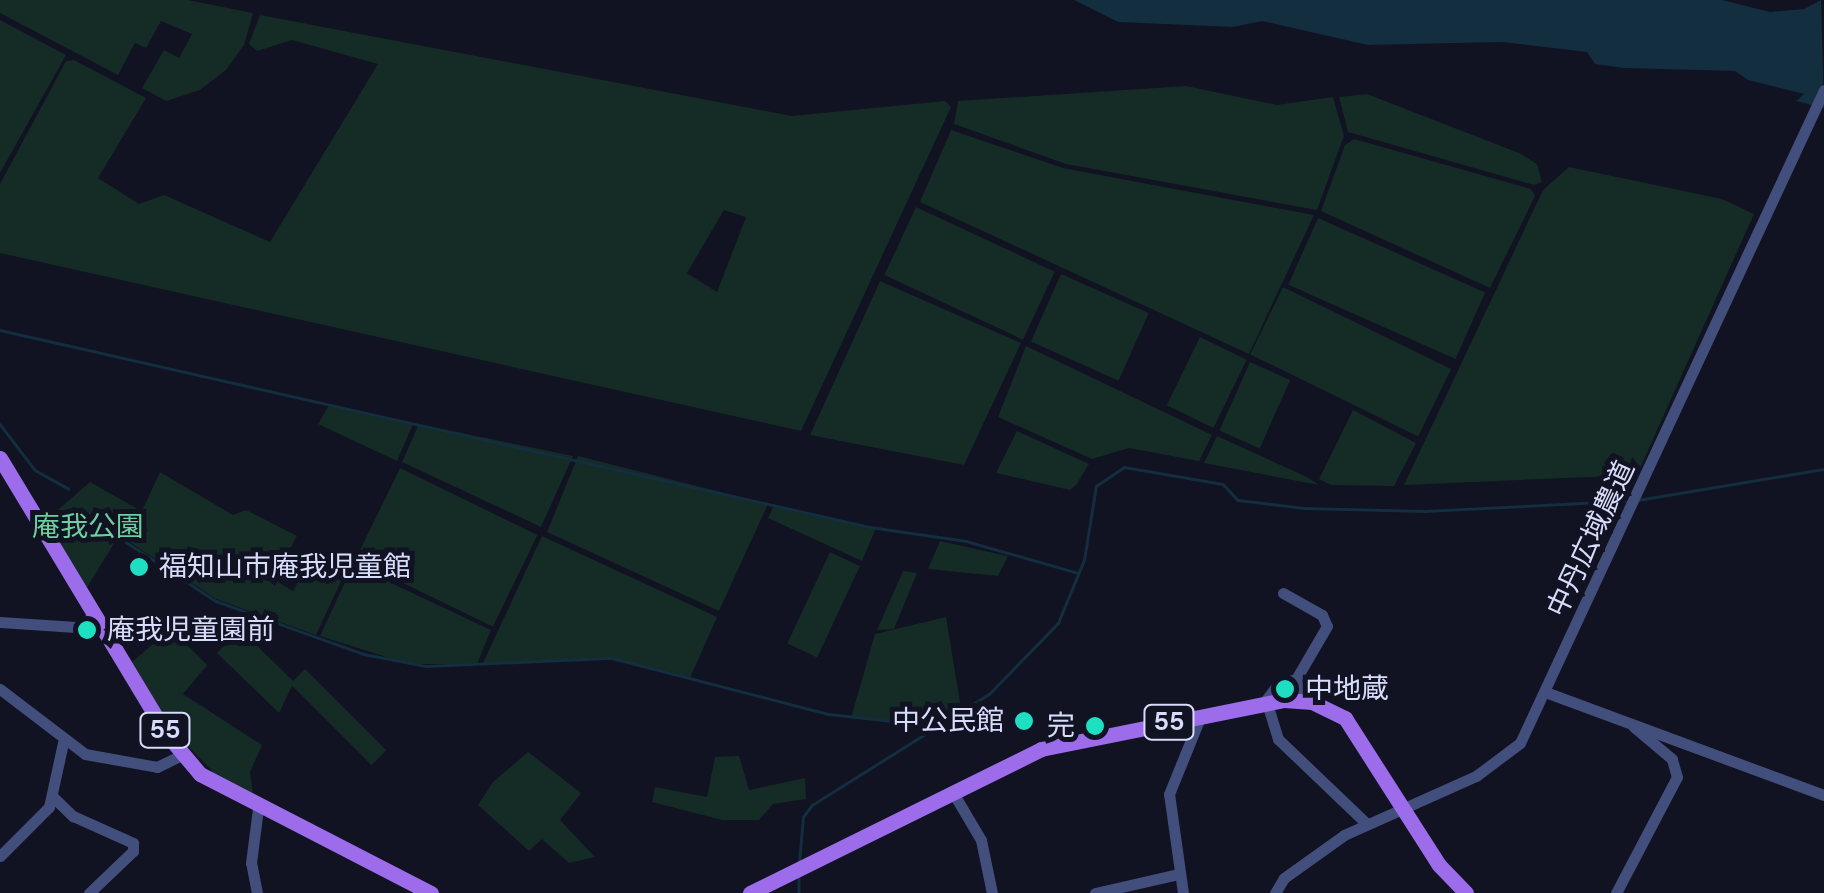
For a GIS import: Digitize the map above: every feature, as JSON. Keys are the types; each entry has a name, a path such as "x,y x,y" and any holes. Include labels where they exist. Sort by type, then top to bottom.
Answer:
{"main road":[{"name":"55","path":"3,468 182,755 258,808 432,893"},
{"name":"55","path":"750,893 1041,749 1266,700 1302,700 1346,718 1403,810 1466,893"}],"street":[{"name":"中丹広域農道","path":"1275,893 1310,856 1503,759 1520,743 1549,689 1824,90"},
{"path":"1283,593 1322,615 1327,626 1296,679 1278,684 1266,700 1278,738 1368,824"},
{"path":"0,622 76,628 96,615"},
{"path":"1296,679 1302,700"},
{"path":"0,688 63,742 85,754 157,767 182,755"},
{"path":"1549,689 1824,795"},
{"path":"1183,893 1169,794 1201,715"},
{"path":"1616,893 1677,777 1672,759 1628,722"},
{"path":"0,856 42,816 52,797 63,742"},
{"path":"952,791 980,840 992,893"},
{"path":"52,797 72,816 132,843 133,851 89,893"},
{"path":"257,893 251,863 258,808"},
{"path":"1095,893 1178,874"}],"green space":[{"path":"0,0 188,0 253,13 244,45 226,70 200,90 166,101 142,88 164,50 179,58 192,34 161,21 146,48 135,43 118,75 0,13"},
{"path":"260,15 792,116 945,101 951,107 801,431 0,253 0,184 66,61 74,60 146,98 98,178 139,204 164,195 270,242 378,64 292,40 257,51 249,44","holes":["724,210 746,217 717,292 687,273"]},
{"path":"0,20 66,55 0,173"},
{"path":"1186,86 1277,105 1333,97 1344,136 1317,210 1066,164 954,124 958,101"},
{"path":"1367,94 1519,153 1537,164 1542,182 1534,185 1348,132 1339,97"},
{"path":"951,130 1063,168 1314,215 1249,354 920,202"},
{"path":"1354,139 1531,189 1535,196 1490,288 1321,211 1345,145"},
{"path":"1569,167 1722,199 1754,214 1637,475 1404,485 1543,190"},
{"path":"916,207 1055,272 1023,340 884,275"},
{"path":"1318,218 1485,292 1455,359 1288,285"},
{"path":"1061,274 1149,313 1119,381 1031,342"},
{"path":"880,281 1021,343 964,465 810,435"},
{"path":"1283,287 1451,369 1418,436 1250,354"},
{"path":"1200,337 1247,360 1213,428 1167,405"},
{"path":"1026,346 1212,435 1199,461 1129,448 1092,459 998,417"},
{"path":"1250,362 1290,380 1260,448 1219,431"},
{"path":"329,405 413,424 397,461 318,424"},
{"path":"1353,410 1416,443 1394,486 1331,485 1319,479"},
{"path":"419,424 573,456 541,527 402,462"},
{"path":"1017,431 1089,464 1076,485 1070,490 996,473"},
{"path":"1217,436 1307,477 1319,485 1204,463"},
{"path":"578,456 768,504 719,611 547,532"},
{"path":"400,468 538,535 493,627 355,560"},
{"path":"160,472 233,515 246,510 297,536 273,579 293,591 303,573 318,581 334,554 350,562 316,635 216,599 128,541"},
{"name":"庵我公園","path":"90,482 136,508 86,589 44,522"},
{"path":"774,505 875,528 862,561 768,518"},
{"path":"542,536 717,617 690,678 612,658 483,663"},
{"path":"940,541 1008,556 998,576 928,569"},
{"path":"830,552 860,566 817,657 787,644"},
{"path":"353,565 491,630 477,664 408,664 320,636"},
{"path":"903,571 917,573 894,629 877,630"},
{"path":"946,617 960,702 930,723 851,718 875,634"},
{"path":"171,629 207,665 183,694 262,745 250,772 253,793 217,776 175,733 132,662"},
{"path":"240,629 294,682 279,713 217,653"},
{"path":"305,669 386,750 371,765 290,684"},
{"path":"528,752 581,793 560,820 595,857 569,863 542,839 529,851 478,805 493,782"},
{"path":"739,756 749,790 805,778 806,799 773,804 759,820 722,820 652,802 655,787 707,797 715,757"}],"water":[{"path":"1074,0 1722,0 1770,12 1804,9 1821,0 1824,108 1796,101 1804,94 1748,80 1735,71 1624,68 1595,64 1587,52 1502,42 1368,45 1262,21 1233,27 1118,22"}],"waterway":[{"path":"0,330 870,527 966,541 1078,573"},
{"path":"0,424 35,470 68,488"},
{"path":"799,862 803,817 812,805 989,694 1058,623 1084,560 1096,486 1124,467 1223,484 1238,500 1304,508 1425,511 1625,501"},
{"path":"1638,500 1824,469"},
{"path":"123,540 216,601 364,654 426,666 612,658 829,714 938,726"},
{"path":"799,875 799,893"}],"place":[{"name":"福知山市庵我児童館","path":"139,567"},
{"name":"庵我児童園前","path":"87,630"},
{"name":"中地蔵","path":"1285,689"},
{"name":"中公民館","path":"1024,721"},
{"name":"完","path":"1095,726"}]}
